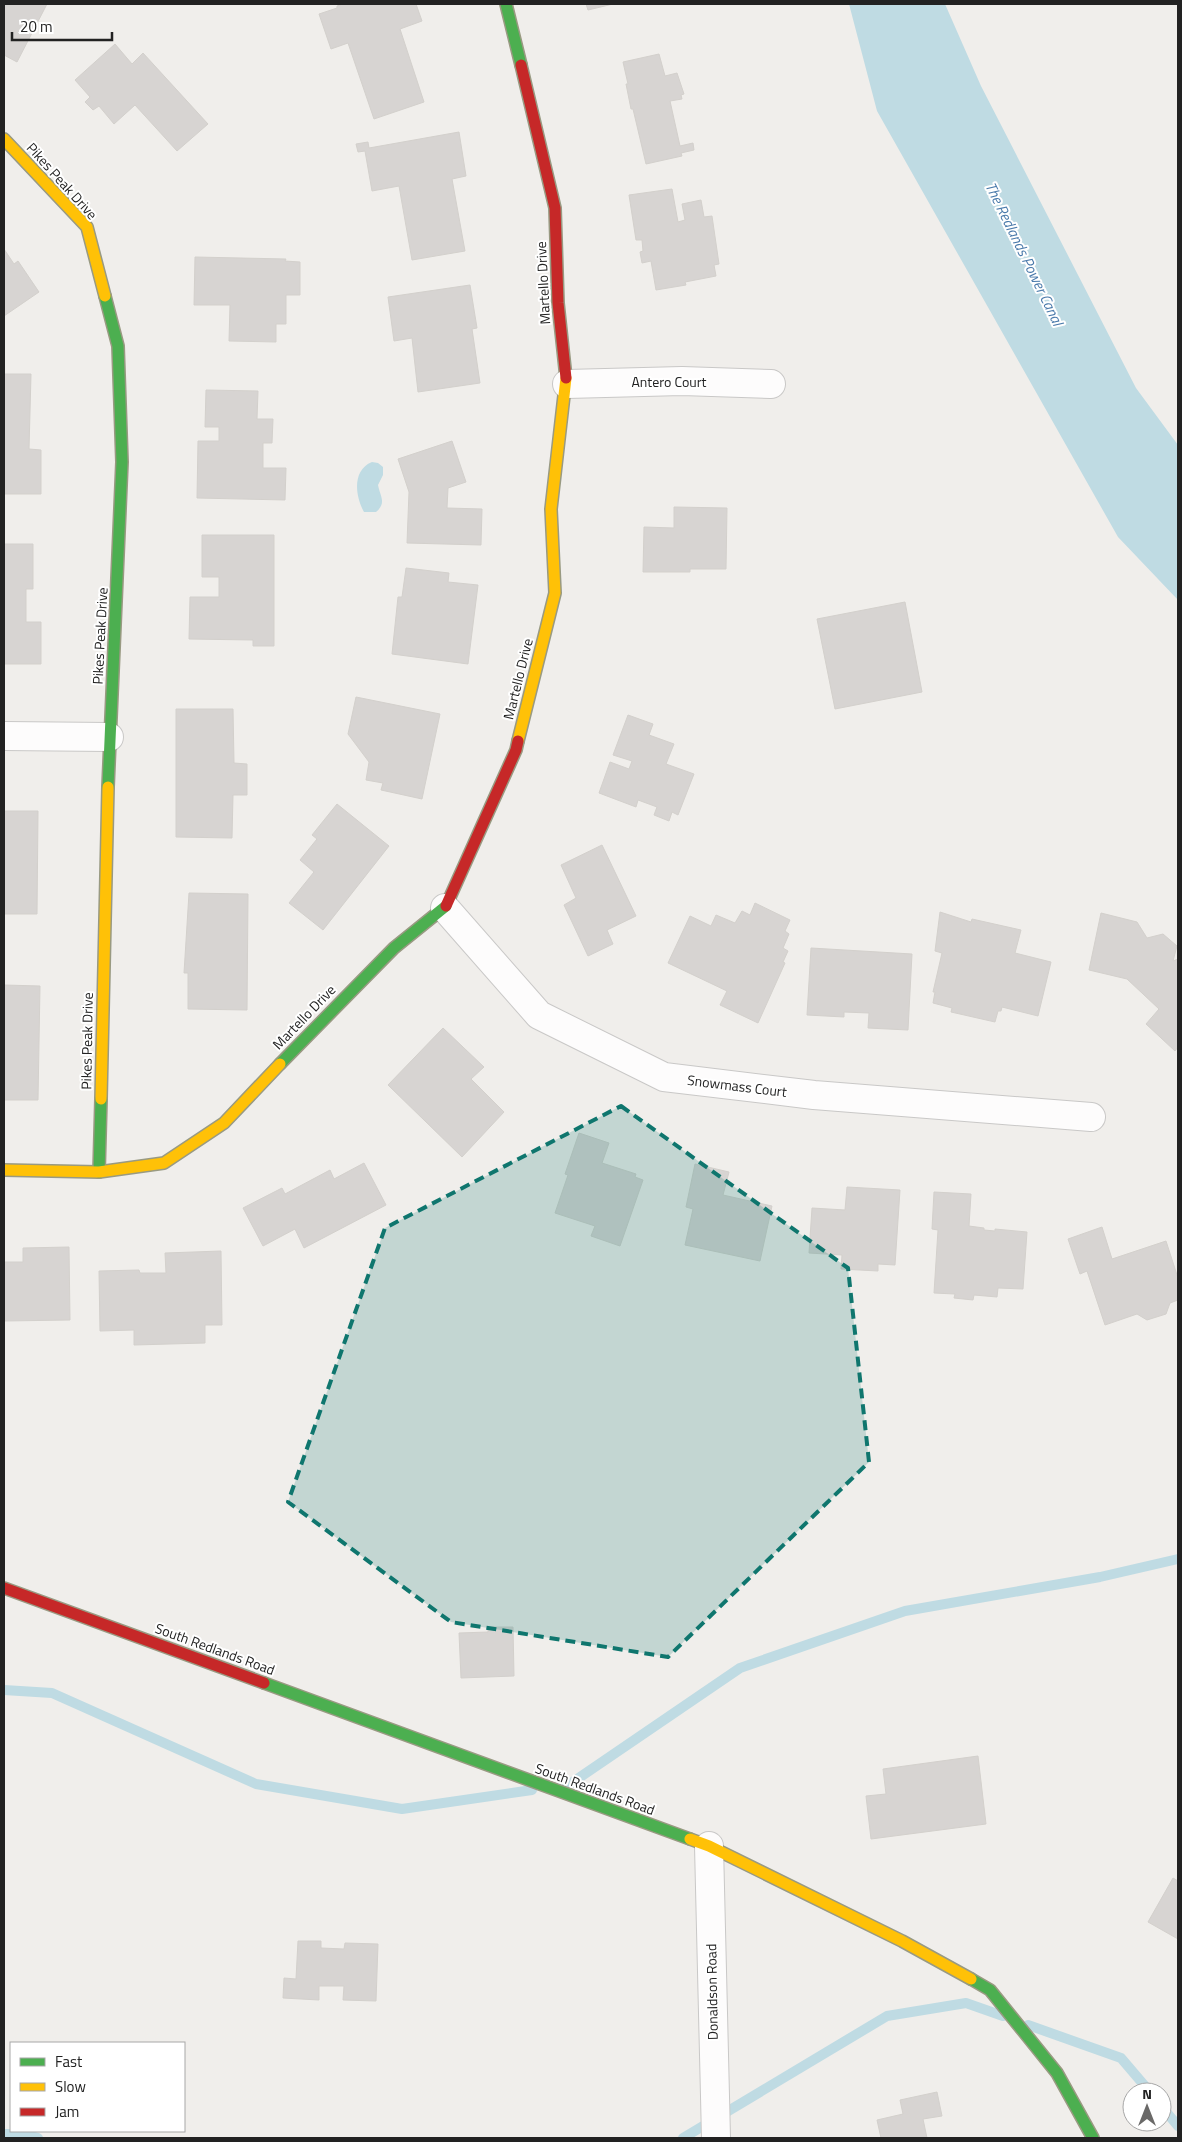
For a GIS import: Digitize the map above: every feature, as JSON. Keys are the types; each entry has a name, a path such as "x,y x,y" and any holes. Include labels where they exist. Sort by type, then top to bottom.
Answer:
{"street":[{"name":"Martello Drive","path":"4,1170 99,1172 164,1163 224,1123 315,1027 394,948 445,908 516,750 556,593 551,509 567,384 558,304 555,208 506,4"},
{"name":"Pikes Peak Drive","path":"4,139 87,227 118,346 122,462 109,737 99,1172"},
{"name":"Antero Court","path":"567,384 682,381 771,384"},
{"path":"4,736 109,737"},
{"name":"Snowmass Court","path":"445,908 539,1015 664,1077 814,1096 1091,1117"},
{"name":"South Redlands Road","path":"4,1588 709,1846 902,1941 990,1990 1057,2073 1093,2138"},
{"name":"Donaldson Road","path":"709,1846 716,2138"}],"highlighted area":[{"path":"621,1106 848,1268 869,1462 668,1657 451,1622 288,1502 385,1228"}],"water":[{"name":"The Redlands Power Canal","path":"849,4 945,4 981,86 1136,388 1178,445 1178,600 1118,537 877,111"},
{"path":"372,462 378,463 383,467 383,475 378,485 382,502 376,512 364,512 357,491 358,477 361,471"}],"building":[{"path":"4,4 47,4 17,62 4,55"},
{"path":"343,4 416,4 422,21 400,29 424,102 374,119 348,43 331,49 319,14"},
{"path":"586,4 613,4 588,10"},
{"path":"115,44 132,64 143,53 208,124 177,151 135,105 114,124 99,106 93,110 85,102 90,97 75,80"},
{"path":"659,54 665,76 677,73 684,94 681,95 682,99 670,101 680,146 693,143 694,150 681,153 682,156 646,164 633,109 631,109 623,62"},
{"path":"459,132 466,176 452,179 465,251 412,260 399,186 372,191 365,151 358,152 356,144 368,142 369,148"},
{"path":"672,189 678,222 685,220 682,204 701,200 704,217 712,216 719,264 714,265 716,276 685,282 686,285 656,290 651,261 642,263 640,252 643,251 642,240 636,240 629,195"},
{"path":"4,249 14,264 18,261 39,292 4,316"},
{"path":"195,257 286,259 285,261 300,262 300,295 286,295 286,324 276,324 276,342 229,341 230,305 194,305"},
{"path":"470,285 477,328 472,329 480,383 418,392 412,338 394,341 388,297"},
{"path":"4,374 31,374 29,449 41,450 41,494 4,494"},
{"path":"206,390 258,391 257,419 273,419 272,443 263,443 263,468 286,468 285,500 197,498 198,441 219,441 219,427 205,427"},
{"path":"452,441 466,482 448,488 447,508 482,509 481,545 407,543 409,492 398,459"},
{"path":"674,507 727,508 726,569 690,569 690,572 643,572 644,527 674,528"},
{"path":"202,535 274,535 274,646 253,646 253,640 189,639 190,597 219,597 219,577 202,577"},
{"path":"4,544 33,544 33,589 26,589 26,622 41,622 41,664 4,664"},
{"path":"406,568 449,573 448,582 478,585 468,664 392,654 398,597 402,597"},
{"path":"905,602 922,692 835,709 817,619"},
{"path":"356,697 440,714 422,799 381,790 383,783 366,780 369,762 348,734"},
{"path":"176,709 233,709 234,763 247,764 247,795 233,795 232,838 176,837"},
{"path":"628,715 653,724 649,735 674,744 666,764 694,774 678,815 672,812 669,821 654,815 657,807 638,800 636,807 599,793 610,762 629,769 632,761 613,755"},
{"path":"337,804 389,846 323,930 289,903 314,872 300,860 317,839 312,835"},
{"path":"4,811 38,811 37,914 4,914"},
{"path":"602,845 636,916 607,930 613,944 588,956 564,905 576,898 561,865"},
{"path":"189,893 248,894 247,1010 188,1009 188,973 184,973"},
{"path":"755,903 790,920 785,931 789,934 783,948 788,951 783,962 785,963 758,1023 720,1005 727,991 668,963 690,916 711,926 716,915 735,923 742,911 750,915"},
{"path":"940,912 971,922 972,919 1021,930 1015,953 1051,962 1038,1016 1002,1007 1001,1011 998,1011 995,1022 951,1012 952,1008 933,1003 935,992 933,992 942,953 935,951"},
{"path":"1101,913 1137,922 1147,938 1163,934 1177,946 1173,961 1178,959 1178,1047 1175,1051 1146,1024 1159,1009 1127,979 1089,970"},
{"path":"811,948 912,954 908,1030 868,1028 869,1013 844,1012 844,1017 807,1015"},
{"path":"4,985 40,986 38,1100 4,1100"},
{"path":"443,1028 484,1067 471,1079 504,1112 462,1157 388,1085"},
{"path":"579,1133 609,1143 602,1163 636,1174 635,1177 643,1180 620,1246 591,1236 595,1226 555,1213 568,1175 565,1174"},
{"path":"364,1163 386,1205 304,1248 295,1229 263,1246 243,1208 282,1188 285,1194 330,1170 334,1179"},
{"path":"695,1164 729,1172 723,1195 772,1206 760,1261 685,1245 693,1209 686,1207"},
{"path":"847,1187 900,1190 895,1265 878,1264 878,1271 841,1269 842,1255 809,1253 812,1208 845,1210"},
{"path":"934,1192 971,1194 969,1226 984,1228 984,1230 995,1231 995,1229 1027,1232 1023,1289 998,1288 997,1297 974,1295 973,1300 954,1298 955,1294 934,1293 938,1230 932,1229"},
{"path":"1102,1227 1112,1259 1166,1241 1178,1278 1178,1300 1170,1303 1166,1314 1147,1320 1137,1314 1105,1325 1087,1271 1080,1274 1068,1239"},
{"path":"69,1247 70,1320 4,1321 4,1262 23,1262 23,1248"},
{"path":"221,1251 222,1325 205,1325 205,1343 134,1345 134,1330 100,1331 99,1271 139,1270 140,1273 166,1273 165,1253"},
{"path":"488,1627 513,1627 514,1676 461,1678 459,1633 488,1632"},
{"path":"978,1756 986,1824 871,1839 866,1796 886,1794 883,1769"},
{"path":"1173,1878 1178,1881 1178,1939 1148,1922"},
{"path":"298,1941 321,1941 321,1948 344,1949 345,1943 378,1944 376,2001 343,2000 344,1986 319,1986 319,2000 283,1998 284,1978 296,1979"},
{"path":"937,2092 942,2116 923,2119 927,2138 881,2138 877,2120 903,2114 900,2100"}],"waterway":[{"path":"561,1785 570,1784 740,1668 905,1611 1100,1577 1178,1559"},
{"path":"4,1690 52,1693 256,1784 402,1809 532,1790"},
{"path":"683,2138 887,2016 966,2003 1003,2016"},
{"path":"1028,2025 1121,2058 1141,2082"},
{"path":"1172,2119 1178,2126"},
{"path":"4,2134 25,2134 38,2138"}],"traffic: fast":[{"path":"506,4 521,65"},
{"path":"105,296 118,346 122,462 108,787"},
{"path":"280,1064 394,948 446,906"},
{"path":"99,1172 101,1099"},
{"path":"264,1683 690,1839"},
{"path":"971,1979 990,1990 1057,2073 1093,2138"}],"traffic: slow":[{"path":"4,139 87,227 105,296"},
{"path":"518,741 555,593 551,509 566,378"},
{"path":"101,1099 108,787"},
{"path":"4,1170 99,1172 164,1163 224,1123 280,1064"},
{"path":"690,1839 709,1846 902,1941 971,1979"}],"traffic: jam":[{"path":"521,65 555,208 558,303 566,378"},
{"path":"446,906 516,750 518,741"},
{"path":"4,1588 264,1683"}]}
